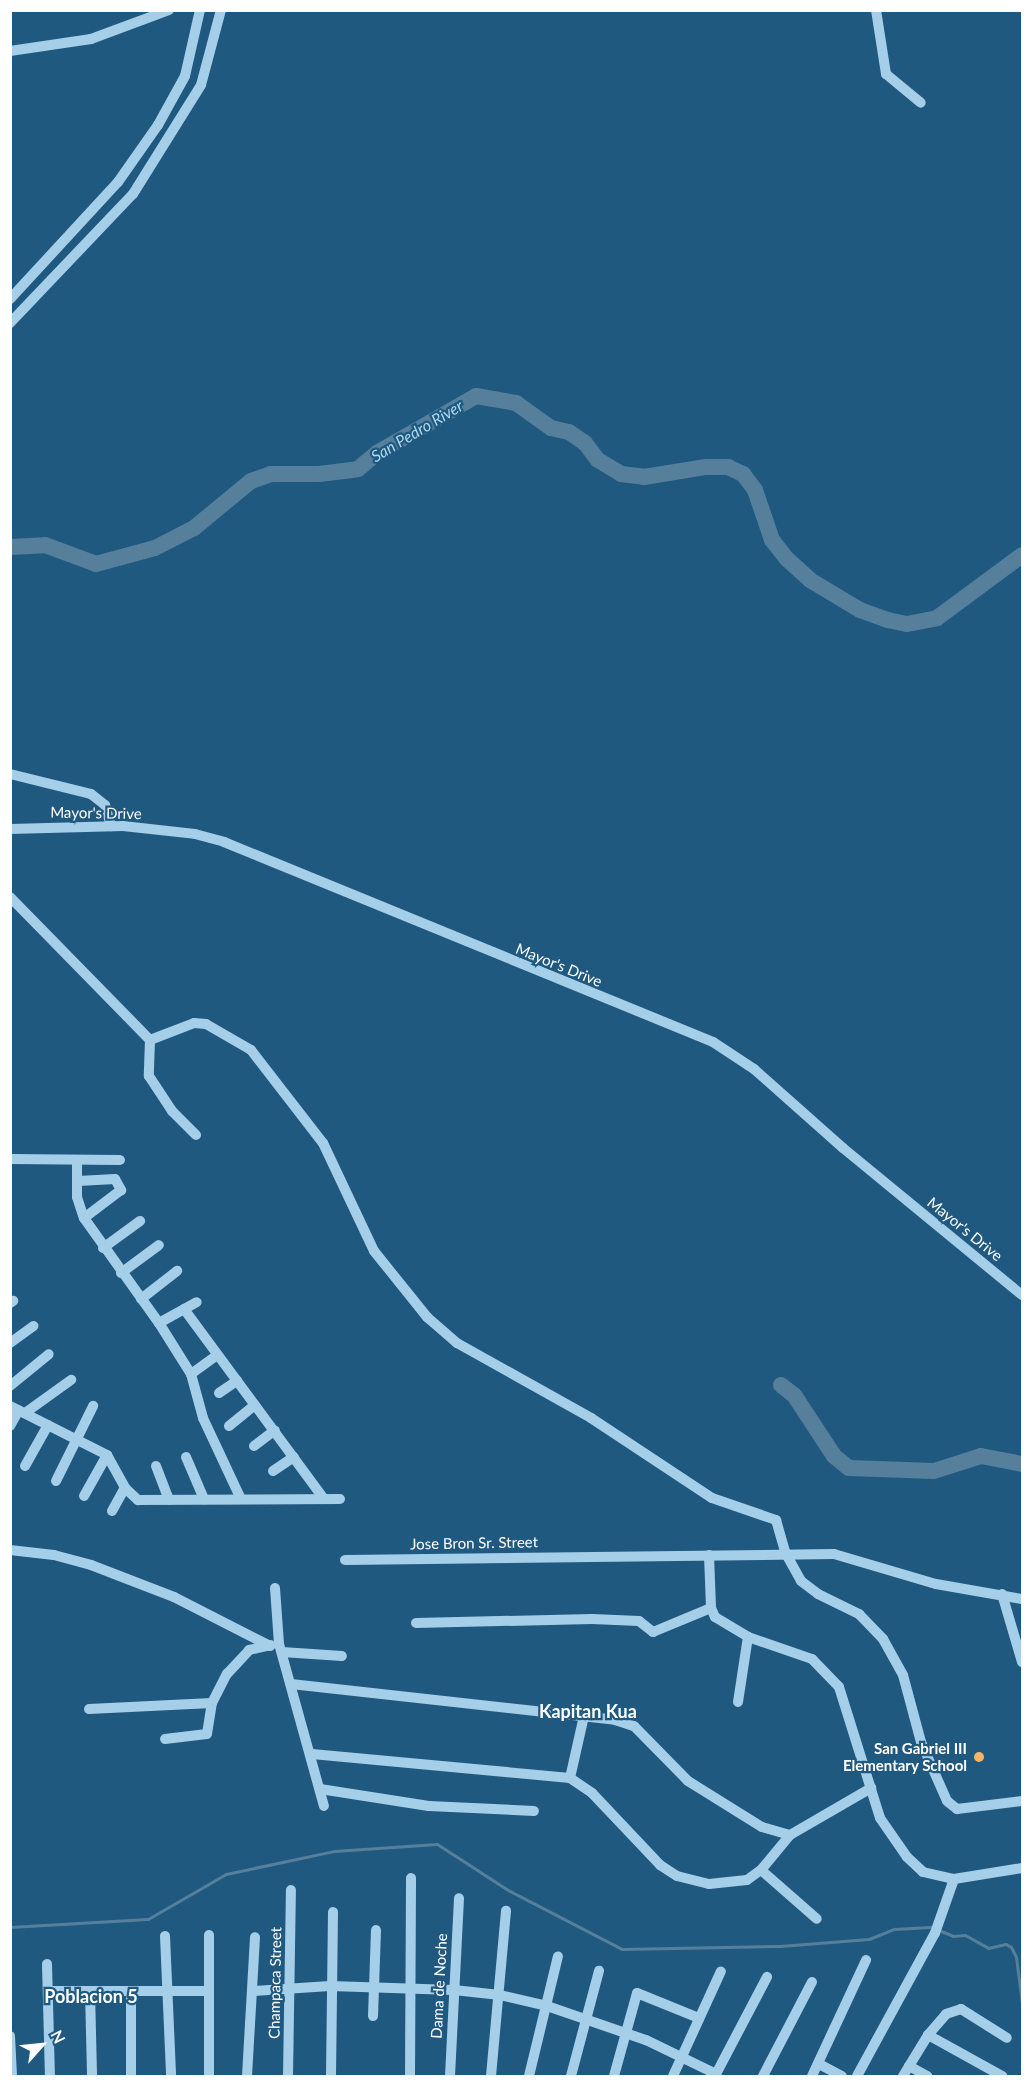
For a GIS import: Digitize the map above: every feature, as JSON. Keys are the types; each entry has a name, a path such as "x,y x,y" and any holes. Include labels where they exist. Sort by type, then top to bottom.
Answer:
{"street":[{"path":"10,51 91,39 169,10"},
{"path":"10,299 118,182 158,125 185,76 200,10"},
{"path":"10,323 133,194 201,85 221,10"},
{"path":"876,10 886,74 921,103"},
{"path":"10,774 91,794 105,805 111,826"},
{"name":"Mayor's Drive","path":"10,829 111,826 195,834 224,842 724,1047 1023,1295"},
{"path":"10,897 150,1040 149,1076 172,1111 196,1135"},
{"path":"150,1040 194,1023 206,1024 251,1050 323,1143 374,1251 427,1317 457,1343 591,1418 712,1498 776,1520 785,1552 801,1581 818,1594 859,1614 883,1639 903,1675 921,1742 947,1801 957,1809 1023,1801"},
{"path":"10,1159 120,1160"},
{"path":"77,1161 77,1197 84,1218 103,1248 159,1323 191,1374 203,1418 241,1499"},
{"path":"78,1181 115,1179 121,1191 84,1218"},
{"path":"103,1248 140,1221"},
{"path":"122,1273 159,1245"},
{"path":"141,1299 177,1271"},
{"path":"159,1323 197,1302"},
{"path":"184,1309 324,1499"},
{"path":"10,1343 33,1326"},
{"path":"10,1386 49,1354"},
{"path":"191,1374 217,1355"},
{"path":"10,1426 18,1410 71,1380"},
{"path":"219,1393 237,1381"},
{"path":"229,1426 255,1405"},
{"path":"56,1481 93,1406"},
{"path":"18,1410 107,1455 125,1488 138,1500 340,1499"},
{"path":"25,1466 48,1425"},
{"path":"254,1446 275,1430"},
{"path":"84,1497 107,1455"},
{"path":"273,1471 294,1456"},
{"path":"186,1457 204,1499"},
{"path":"156,1466 169,1500"},
{"path":"112,1512 125,1488"},
{"path":"10,1550 54,1555 91,1565 174,1597 277,1647"},
{"name":"Jose Bron Sr. Street","path":"345,1560 785,1552 834,1554 936,1584 1023,1599"},
{"path":"709,1555 711,1608 720,1620 748,1637 796,1651 826,1669 850,1711 871,1788 884,1825 907,1857 923,1872 954,1879 1023,1868"},
{"path":"275,1588 277,1647 291,1684 312,1754 324,1806"},
{"path":"1002,1594 1023,1662"},
{"path":"416,1623 592,1619 639,1621 653,1632 711,1608"},
{"path":"738,1702 748,1637"},
{"path":"165,1739 207,1734 212,1703 227,1674 247,1652 277,1647 342,1656"},
{"path":"291,1684 584,1716 634,1726 688,1781 762,1827 790,1835"},
{"path":"89,1709 212,1703"},
{"path":"570,1778 584,1716"},
{"path":"312,1754 570,1778 592,1793 660,1864 677,1876 730,1885 747,1880 761,1870 790,1835 871,1788"},
{"path":"320,1789 429,1806 534,1810"},
{"path":"761,1870 818,1919"},
{"path":"410,2076 411,1878"},
{"path":"857,2076 936,1928 954,1879"},
{"name":"Champaca Street","path":"288,2076 291,1890"},
{"name":"Dama de Noche","path":"450,2076 459,1898"},
{"path":"492,2076 506,1911"},
{"path":"331,2076 330,1986 333,1912"},
{"path":"373,2016 376,1930"},
{"path":"209,1935 209,2076"},
{"path":"165,1936 171,2076"},
{"path":"247,2076 255,1937"},
{"path":"530,2076 558,1956"},
{"path":"812,2076 866,1960"},
{"path":"47,1964 50,2076"},
{"path":"571,2076 584,2018 599,1971"},
{"path":"672,2076 721,1971"},
{"path":"253,1990 330,1986 410,1990 454,1989 500,1995 547,2006 628,2034 716,2075 767,1977"},
{"path":"763,2076 812,1982"},
{"path":"49,1991 131,1993 168,1990 209,1991"},
{"path":"90,1992 92,2076"},
{"path":"131,1993 131,2076"},
{"path":"614,2076 628,2034 637,1993 699,2018"},
{"path":"903,2076 928,2035 946,2014 961,2009 1007,2038"},
{"path":"928,2035 1002,2076"},
{"path":"10,2036 12,2076"},
{"path":"819,2064 842,2076"},
{"path":"909,2066 927,2076"}],"waterway":[{"name":"San Pedro River","path":"10,547 45,545 96,564 155,548 194,528 251,481 271,474 319,474 358,469 377,453 476,396 516,403 551,428 569,432 585,443 598,460 621,474 644,477 706,467 728,467 743,474 755,490 772,540 787,559 810,580 860,610 888,620 907,624 937,618 1022,555"},
{"path":"781,1385 794,1395 834,1456 849,1468 934,1471 981,1456 1022,1464"},
{"path":"10,1927 148,1919 226,1874 334,1851 437,1844 508,1890 622,1949 780,1946 869,1939 894,1929 931,1927 953,1936 965,1935 988,1948 1006,1944 1011,1947 1016,1957 1022,2003"}],"place":[{"name":"San Gabriel III Elementary School","path":"979,1757"}],"district":[{"name":"Kapitan Kua","path":"588,1711"},
{"name":"Poblacion 5","path":"91,1996"}]}
